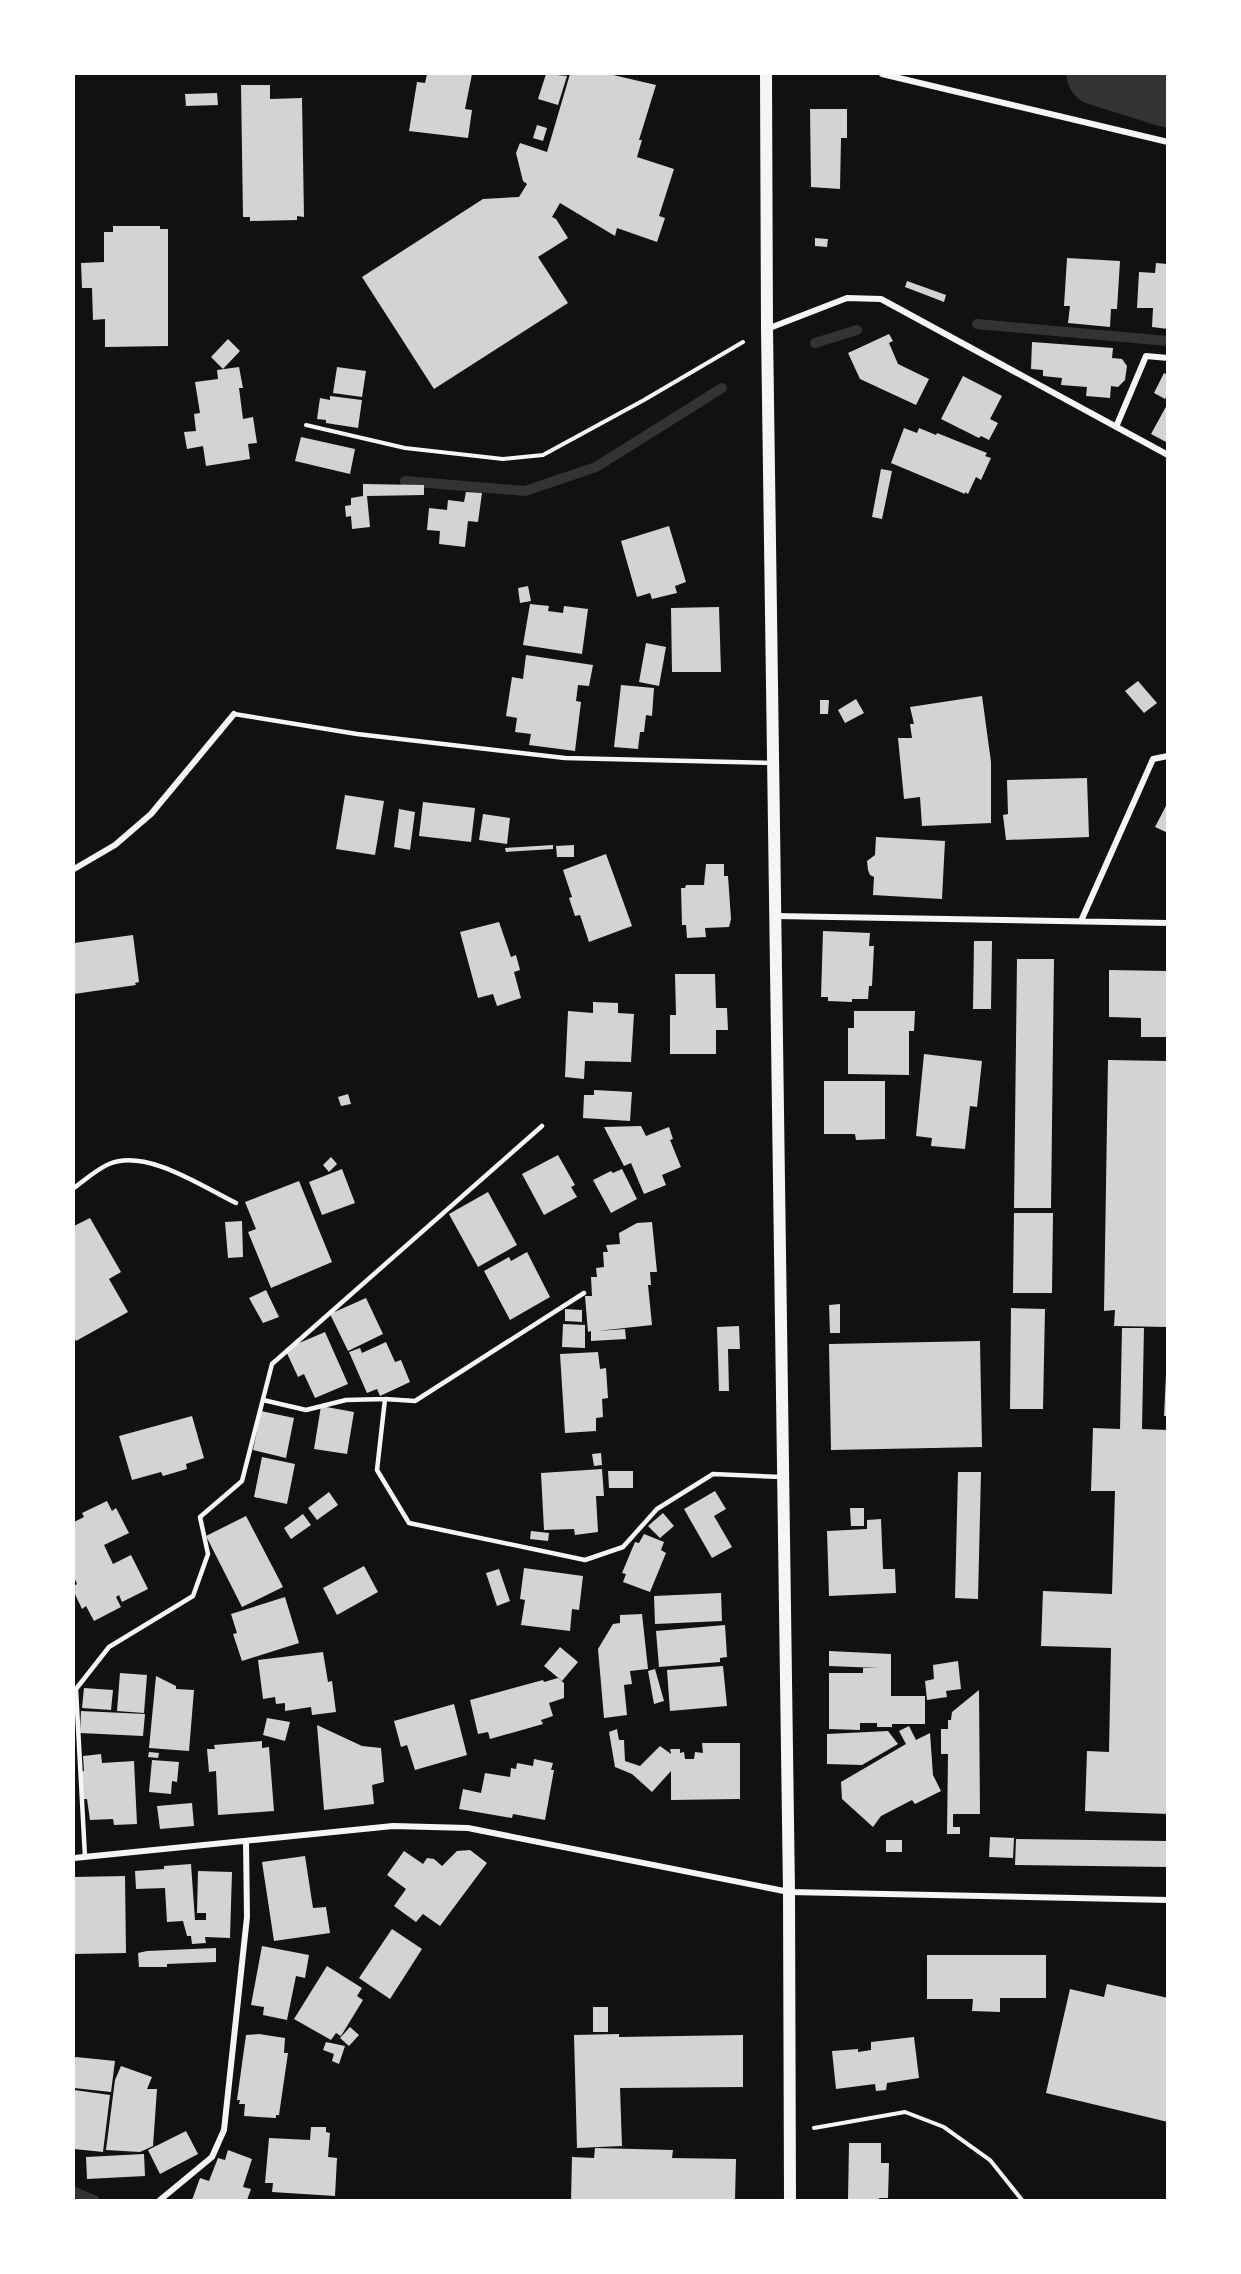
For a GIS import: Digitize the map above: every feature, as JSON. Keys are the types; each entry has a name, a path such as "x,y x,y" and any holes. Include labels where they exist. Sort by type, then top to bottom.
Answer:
{"main road":[{"path":"766,74 772,763 789,1892 790,2200"}],"street":[{"path":"882,74 1167,142"},
{"path":"767,329 847,298 881,299 1167,455"},
{"path":"1116,427 1146,356 1167,358"},
{"path":"74,869 115,845 150,814 234,714"},
{"path":"1081,921 1153,759 1167,756"},
{"path":"774,916 1167,923"},
{"path":"74,1858 393,1826 468,1828 789,1892 1167,1900"},
{"path":"160,2200 212,2157 224,2130 247,1917 246,1841"}],"lane":[{"path":"234,714 357,735 565,758 772,763"},
{"path":"85,1857 76,1689 109,1647 193,1596 208,1554 200,1517 242,1480 272,1364 543,1126"},
{"path":"74,1188 110,1163 136,1160 161,1166 236,1203"},
{"path":"263,1400 306,1410 346,1400 415,1401 584,1293"},
{"path":"385,1399 377,1470 409,1523 585,1560 623,1547 657,1509 713,1474 782,1478"}],"path":[{"path":"306,425 405,448 503,459 543,455 767,329"},
{"path":"789,2133 905,2112 944,2127 990,2160 1022,2200"}],"building":[{"path":"427,74 472,74 465,109 472,110 468,138 409,131 417,82 425,83"},
{"path":"546,74 567,76 558,105 538,99"},
{"path":"570,74 609,74 656,85 639,140 642,140 637,157 674,169 659,216 665,218 657,242 617,228 615,236 560,203 552,217 556,219 568,238 538,257 568,303 434,389 362,277 483,199 519,197 527,184 523,181 516,153 520,143 547,152"},
{"path":"241,85 270,85 270,99 302,98 304,217 297,216 297,220 250,221 250,217 243,217"},
{"path":"217,93 218,105 186,106 185,94"},
{"path":"810,109 847,109 847,138 841,138 840,189 811,187"},
{"path":"537,125 547,128 543,141 533,138"},
{"path":"113,226 160,226 160,229 168,229 168,346 105,347 105,319 93,320 92,288 82,288 81,263 104,262 104,232 113,232"},
{"path":"815,238 828,239 827,247 815,246"},
{"path":"1067,258 1120,261 1117,309 1111,309 1110,327 1068,323 1070,306 1064,306"},
{"path":"1156,263 1168,264 1168,329 1152,327 1153,308 1137,308 1139,272 1155,273"},
{"path":"907,281 946,295 944,302 905,287"},
{"path":"889,334 893,341 889,343 898,364 929,379 916,405 860,379 848,353"},
{"path":"228,339 240,351 223,369 211,357"},
{"path":"1032,342 1113,348 1112,358 1122,359 1127,366 1125,380 1118,387 1111,386 1110,398 1086,396 1087,387 1061,385 1062,378 1043,376 1043,370 1031,369"},
{"path":"239,367 243,388 239,388 243,419 253,417 257,443 248,444 250,459 206,466 203,446 187,449 184,432 196,431 194,414 200,413 195,382 218,379 217,370"},
{"path":"337,367 366,371 362,397 333,393"},
{"path":"1164,373 1168,375 1168,395 1165,399 1154,393"},
{"path":"963,376 1002,396 990,419 998,423 989,440 981,436 979,438 941,419"},
{"path":"330,396 362,400 358,428 326,423 326,420 317,419 320,398 330,400"},
{"path":"1168,403 1168,443 1151,434"},
{"path":"904,428 917,433 919,428 936,435 937,433 987,453 985,456 991,458 981,480 976,477 968,494 965,492 965,494 891,463"},
{"path":"301,437 355,449 350,474 295,461"},
{"path":"881,469 892,471 882,519 872,517"},
{"path":"363,484 424,485 424,495 367,496 370,527 352,529 351,516 346,517 345,506 351,505 351,498 363,496"},
{"path":"466,492 482,493 478,522 468,521 465,547 439,544 440,531 427,530 429,508 447,510 448,500 464,502"},
{"path":"669,526 686,582 675,586 677,593 652,599 650,593 637,597 621,541"},
{"path":"528,586 531,601 520,603 518,588"},
{"path":"530,604 549,606 548,611 563,613 564,606 588,609 582,654 523,645"},
{"path":"719,607 721,672 672,672 671,608"},
{"path":"646,643 666,647 659,686 639,682"},
{"path":"526,655 593,665 589,686 578,685 576,701 581,702 575,751 529,745 531,734 515,732 517,718 506,716 512,677 523,679"},
{"path":"1138,681 1157,703 1144,713 1125,691"},
{"path":"621,685 654,688 652,716 646,715 644,732 640,732 638,749 614,747"},
{"path":"982,696 991,762 991,823 922,826 920,797 904,799 898,738 912,738 910,724 914,724 910,707"},
{"path":"856,699 864,713 845,723 838,710"},
{"path":"820,700 829,700 828,714 820,714"},
{"path":"1087,778 1089,837 1006,840 1003,815 1008,814 1007,780"},
{"path":"345,795 384,801 375,855 336,849"},
{"path":"423,802 475,808 471,842 419,836"},
{"path":"1168,802 1168,833 1155,827"},
{"path":"399,809 415,812 410,850 394,847"},
{"path":"483,814 510,818 507,844 479,840"},
{"path":"876,837 945,841 942,899 873,895 874,877 870,875 867,861 875,855"},
{"path":"553,845 553,849 506,852 505,848"},
{"path":"574,845 574,857 557,857 556,846"},
{"path":"606,854 632,926 589,942 580,915 575,916 569,898 572,897 563,870"},
{"path":"706,864 724,864 724,876 728,876 731,919 729,927 705,928 706,937 687,938 686,925 682,925 681,888 685,888 686,885 704,885"},
{"path":"499,922 511,957 516,955 520,970 514,972 521,998 497,1006 493,994 478,998 460,932"},
{"path":"823,931 870,933 869,946 874,946 872,986 869,986 868,999 852,999 852,1002 828,1001 828,997 821,997"},
{"path":"133,935 139,982 135,983 136,985 74,994 74,943"},
{"path":"974,941 992,941 991,1009 973,1009"},
{"path":"1017,959 1054,959 1051,1208 1014,1208"},
{"path":"1109,970 1168,971 1168,1037 1141,1037 1141,1018 1109,1017"},
{"path":"675,974 715,974 716,1008 727,1008 728,1030 716,1030 716,1054 670,1054 670,1015 676,1015"},
{"path":"593,1002 618,1003 618,1013 634,1014 631,1062 585,1061 584,1079 565,1077 568,1011 593,1013"},
{"path":"854,1011 915,1011 914,1031 909,1031 909,1075 848,1074 848,1028 854,1028"},
{"path":"924,1054 982,1061 977,1107 970,1106 965,1149 931,1146 932,1138 916,1136"},
{"path":"1108,1060 1168,1061 1168,1327 1114,1326 1115,1310 1104,1311"},
{"path":"824,1081 885,1081 885,1139 856,1140 855,1134 824,1134"},
{"path":"594,1090 632,1092 630,1121 583,1118 584,1095 594,1095"},
{"path":"348,1094 351,1104 341,1106 338,1097"},
{"path":"641,1126 646,1136 669,1127 673,1139 670,1140 681,1167 662,1175 666,1185 644,1194 631,1163 624,1166 604,1127"},
{"path":"558,1155 575,1185 571,1187 577,1197 544,1215 522,1174"},
{"path":"331,1157 337,1164 329,1172 323,1165"},
{"path":"342,1169 355,1203 322,1215 309,1182"},
{"path":"622,1169 637,1199 611,1213 593,1180 611,1171 613,1173"},
{"path":"299,1181 332,1262 271,1288 248,1232 256,1229 245,1202"},
{"path":"488,1192 517,1245 478,1267 449,1214"},
{"path":"1014,1213 1053,1213 1052,1293 1013,1293"},
{"path":"90,1218 121,1272 109,1279 128,1312 76,1341 74,1337 74,1226"},
{"path":"242,1221 243,1257 228,1258 225,1222"},
{"path":"652,1222 657,1272 650,1272 651,1285 648,1285 652,1325 597,1331 625,1329 626,1339 591,1341 585,1296 592,1296 591,1277 597,1277 596,1268 604,1267 603,1252 608,1252 606,1245 620,1244 619,1233 637,1223"},
{"path":"527,1252 550,1297 510,1320 484,1271 509,1257 511,1261"},
{"path":"266,1290 279,1317 263,1323 249,1298"},
{"path":"366,1298 383,1334 348,1351 330,1314"},
{"path":"840,1304 840,1333 830,1333 829,1305"},
{"path":"1011,1308 1045,1309 1043,1409 1010,1409"},
{"path":"565,1309 582,1310 582,1322 565,1321"},
{"path":"563,1324 585,1325 585,1348 562,1347"},
{"path":"739,1326 740,1349 728,1349 729,1391 719,1391 717,1327"},
{"path":"1122,1328 1144,1328 1142,1429 1168,1430 1168,1814 1085,1811 1087,1751 1109,1752 1111,1648 1041,1646 1043,1591 1112,1594 1115,1491 1091,1491 1093,1428 1120,1429"},
{"path":"325,1332 348,1384 315,1398 304,1374 298,1377 285,1349"},
{"path":"980,1341 982,1447 831,1450 829,1344"},
{"path":"386,1342 395,1362 401,1360 410,1382 380,1396 377,1389 367,1393 349,1352 360,1348 362,1353"},
{"path":"598,1352 600,1369 606,1368 608,1398 602,1399 603,1417 596,1418 596,1431 565,1433 560,1354"},
{"path":"1166,1374 1168,1374 1168,1416 1164,1416"},
{"path":"321,1406 354,1412 347,1454 314,1449"},
{"path":"261,1411 294,1418 286,1458 253,1450"},
{"path":"192,1416 204,1458 186,1464 187,1469 163,1476 161,1472 132,1480 119,1436"},
{"path":"601,1453 602,1465 594,1466 592,1454"},
{"path":"262,1457 295,1464 287,1504 254,1497"},
{"path":"602,1469 604,1496 596,1496 598,1532 575,1535 574,1529 544,1530 541,1473"},
{"path":"608,1471 633,1471 633,1488 609,1488"},
{"path":"958,1472 981,1472 978,1599 955,1598"},
{"path":"715,1491 726,1509 714,1516 732,1547 712,1558 684,1509"},
{"path":"329,1492 338,1505 317,1520 308,1508"},
{"path":"107,1501 112,1511 116,1508 129,1533 104,1545 113,1564 131,1555 148,1589 122,1602 119,1595 116,1597 121,1607 94,1621 86,1606 82,1609 74,1592 74,1586 77,1584 74,1577 74,1522 84,1517 82,1513"},
{"path":"850,1508 864,1508 864,1526 851,1526"},
{"path":"663,1513 674,1526 660,1538 648,1526"},
{"path":"303,1514 311,1525 291,1539 284,1528"},
{"path":"246,1516 283,1587 242,1607 206,1536"},
{"path":"881,1519 883,1569 895,1569 896,1593 829,1596 827,1531 867,1529 867,1520"},
{"path":"531,1531 549,1533 548,1541 530,1539"},
{"path":"644,1534 664,1542 661,1550 666,1553 650,1592 623,1582 626,1574 622,1573 635,1542 639,1543"},
{"path":"364,1566 378,1592 337,1615 323,1588"},
{"path":"524,1568 583,1576 579,1610 572,1609 570,1631 521,1625 525,1600 520,1599"},
{"path":"499,1569 510,1601 497,1606 486,1573"},
{"path":"721,1593 722,1621 655,1624 654,1596"},
{"path":"285,1597 299,1643 242,1661 233,1634 237,1633 231,1614"},
{"path":"642,1614 648,1669 630,1671 632,1684 624,1685 627,1715 604,1718 598,1649 613,1624 620,1623 620,1615"},
{"path":"725,1625 727,1657 720,1658 720,1662 659,1667 656,1631"},
{"path":"560,1647 578,1662 562,1681 544,1666"},
{"path":"829,1651 891,1654 891,1696 925,1696 925,1724 892,1724 892,1727 877,1727 877,1723 860,1723 860,1730 829,1729 829,1673 863,1673 863,1668 879,1668 829,1666"},
{"path":"323,1652 328,1682 332,1681 336,1712 312,1715 311,1707 285,1711 285,1703 276,1704 275,1697 263,1699 258,1660"},
{"path":"958,1661 961,1689 946,1691 947,1697 927,1700 925,1681 934,1679 933,1665"},
{"path":"723,1666 727,1706 670,1711 667,1670"},
{"path":"655,1669 664,1701 654,1704 648,1671"},
{"path":"120,1673 147,1675 144,1713 117,1711"},
{"path":"156,1676 176,1686 176,1689 194,1690 189,1751 149,1748"},
{"path":"558,1678 564,1683 564,1698 549,1703 553,1716 541,1720 543,1724 490,1739 488,1732 478,1734 470,1700"},
{"path":"84,1688 113,1690 111,1710 82,1708"},
{"path":"979,1690 980,1814 953,1814 953,1827 960,1827 960,1834 947,1834 948,1754 941,1754 941,1729 948,1729 948,1720 951,1720 952,1712"},
{"path":"454,1704 467,1755 415,1770 407,1745 401,1747 394,1721"},
{"path":"81,1711 145,1714 143,1736 80,1733"},
{"path":"267,1718 290,1722 285,1741 263,1735"},
{"path":"317,1725 362,1746 381,1748 384,1782 372,1785 374,1804 324,1810"},
{"path":"909,1726 916,1740 930,1733 933,1775 941,1791 915,1804 912,1800 881,1816 873,1827 842,1799 841,1782 906,1744 899,1731"},
{"path":"617,1729 619,1740 624,1740 625,1761 640,1766 660,1746 671,1754 670,1749 680,1749 680,1753 684,1752 685,1759 694,1759 695,1752 703,1753 702,1743 740,1743 740,1799 671,1800 671,1771 652,1792 632,1774 615,1767 609,1732"},
{"path":"888,1731 898,1744 862,1765 827,1764 827,1734"},
{"path":"262,1741 262,1748 269,1747 274,1811 218,1815 216,1771 209,1772 207,1749 215,1749 214,1745"},
{"path":"149,1752 159,1753 158,1758 148,1757"},
{"path":"101,1754 102,1763 134,1761 137,1824 114,1825 113,1819 90,1820 87,1799 83,1799 81,1771 84,1771 83,1756"},
{"path":"534,1759 553,1763 551,1770 554,1770 545,1820 513,1814 512,1818 459,1809 463,1789 481,1793 485,1773 510,1777 511,1768 516,1769 517,1763 533,1766"},
{"path":"152,1760 179,1762 177,1782 172,1781 171,1794 149,1792"},
{"path":"192,1803 194,1826 160,1829 157,1806"},
{"path":"990,1837 1014,1838 1013,1858 989,1857"},
{"path":"1016,1839 1168,1841 1168,1867 1015,1865"},
{"path":"886,1840 902,1840 902,1852 886,1852"},
{"path":"470,1850 487,1863 440,1926 423,1914 416,1922 394,1906 406,1889 387,1875 404,1851 423,1864 427,1858 434,1859 442,1866 457,1851"},
{"path":"305,1856 313,1908 326,1907 330,1933 274,1941 262,1862"},
{"path":"191,1864 195,1920 206,1920 206,1913 197,1913 198,1871 232,1872 230,1938 205,1937 206,1943 192,1944 191,1936 187,1936 183,1921 167,1922 165,1888 136,1889 135,1871"},
{"path":"125,1876 126,1953 74,1954 74,1877"},
{"path":"392,1929 422,1949 390,1999 359,1978"},
{"path":"262,1946 309,1955 305,1978 296,1976 287,2020 263,2015 264,2007 251,2005"},
{"path":"216,1948 216,1962 167,1964 167,1967 139,1967 138,1953"},
{"path":"927,1955 1046,1955 1046,1998 1000,1998 1000,2012 972,2011 973,1999 927,1999"},
{"path":"327,1966 362,1988 357,1996 363,2000 341,2036 336,2033 331,2040 294,2019"},
{"path":"1107,1984 1168,1998 1168,2122 1046,2093 1070,1989 1104,1997"},
{"path":"593,2007 608,2007 608,2032 593,2032"},
{"path":"350,2027 359,2035 349,2046 340,2038"},
{"path":"259,2034 285,2038 284,2053 288,2053 279,2115 276,2115 276,2118 244,2116 245,2104 239,2104 240,2100 237,2100 246,2035"},
{"path":"619,2034 619,2037 743,2035 743,2087 620,2088 622,2146 577,2148 574,2035"},
{"path":"914,2037 919,2078 887,2083 886,2090 876,2091 875,2084 836,2089 832,2051 871,2050 871,2042"},
{"path":"326,2042 345,2046 339,2064 332,2061 334,2054 323,2050"},
{"path":"74,2058 115,2061 111,2092 74,2088"},
{"path":"121,2066 152,2077 147,2089 157,2089 153,2146 140,2152 106,2150 115,2080"},
{"path":"74,2090 110,2095 103,2152 74,2149"},
{"path":"311,2127 326,2127 326,2132 330,2133 328,2157 337,2158 335,2196 272,2192 273,2183 265,2183 269,2138 310,2140"},
{"path":"186,2131 198,2154 160,2174 148,2150"},
{"path":"849,2143 881,2143 881,2163 889,2163 888,2198 848,2200"},
{"path":"595,2148 673,2150 672,2158 736,2159 735,2200 571,2200 572,2157 594,2158"},
{"path":"228,2150 252,2159 243,2187 251,2189 247,2200 192,2200 200,2178 209,2181 218,2158 225,2160"},
{"path":"144,2154 145,2176 87,2179 86,2157"}],"waterway":[{"path":"1098,74 1168,96"},
{"path":"977,324 1168,341"},
{"path":"815,343 857,330"},
{"path":"405,481 525,491 596,467 722,388"},
{"path":"74,2192 94,2200"}]}
